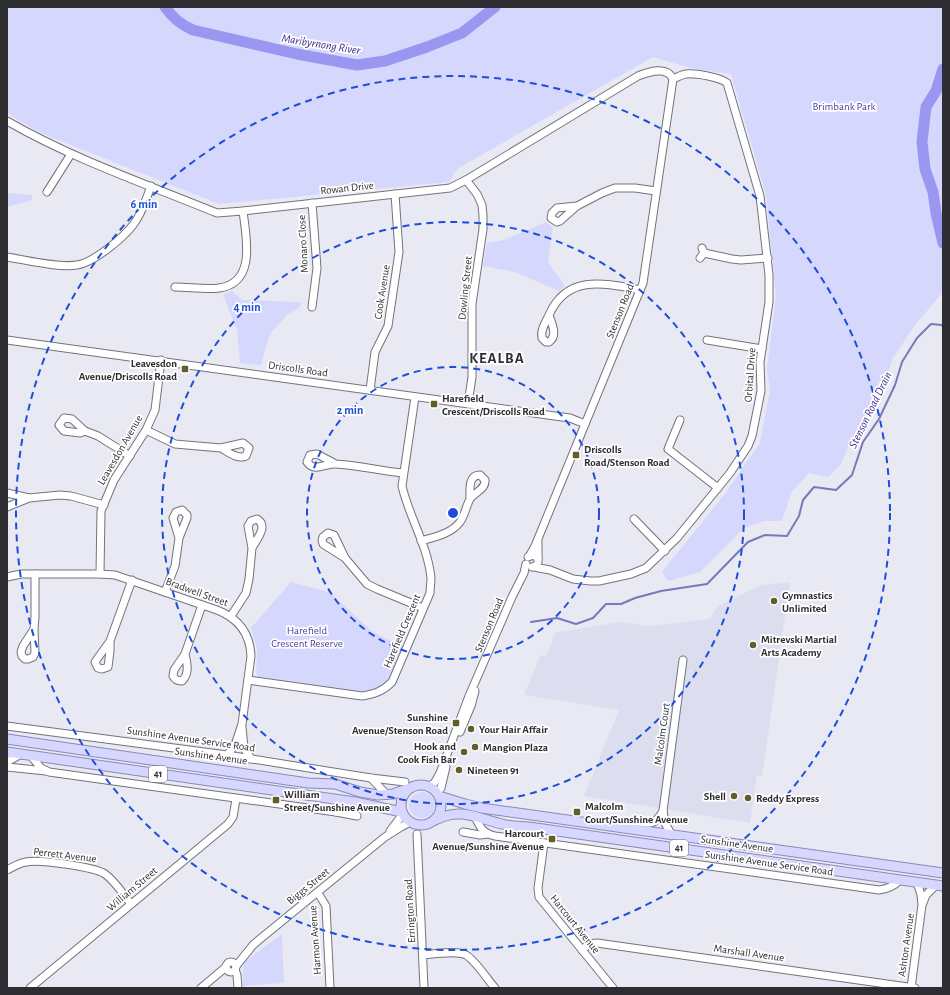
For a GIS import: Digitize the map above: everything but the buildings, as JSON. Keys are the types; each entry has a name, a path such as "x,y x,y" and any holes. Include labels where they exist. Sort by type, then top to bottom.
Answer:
{"main road":[{"name":"Sunshine Avenue","path":"7,739 308,783 335,784 360,792 387,795 399,792 408,785"},
{"name":"41","path":"7,752 355,802 402,813"},
{"name":"41","path":"408,785 421,785 429,787 438,794"},
{"path":"408,785 402,799 402,813 410,822"},
{"path":"435,820 440,811 440,800 438,794"},
{"name":"Sunshine Avenue","path":"438,794 472,806 922,870 943,875"},
{"name":"Sunshine Avenue","path":"435,820 453,814 475,816 507,825 940,886"},
{"name":"41","path":"410,822 417,825 425,825 435,820"},
{"path":"656,845 671,834"},
{"path":"758,847 758,852 762,855 786,859 816,868"}],"street":[{"name":"Rowan Drive","path":"7,121 33,136 71,154 217,213 450,188 466,180 638,76 651,71 660,71 669,73 673,79"},
{"name":"Orbital Drive","path":"531,566 550,570 573,579 599,581 631,574 646,568 677,538 718,488 748,446 752,436 761,391 760,362 769,302 768,258 760,196 729,88 724,80 689,74 673,79"},
{"name":"Stenson Road","path":"530,555 640,290 644,276 673,79"},
{"path":"47,192 71,154"},
{"name":"Dowling Street","path":"466,180 477,194 482,204 483,216 483,229 472,304 472,376 468,404"},
{"path":"7,258 66,266 78,265 89,261 102,253 133,225 139,216 151,186"},
{"path":"577,206 615,188 636,188 656,191"},
{"name":"Cook Avenue","path":"370,390 375,352 388,326 399,252 394,194"},
{"name":"Monaro Close","path":"312,203 318,268 312,307"},
{"path":"175,287 219,288 232,283 238,278 244,270 248,255 243,211"},
{"path":"702,253 732,260 768,258"},
{"path":"550,315 555,303 564,294 586,284 600,284 640,290"},
{"name":"Driscolls Road","path":"7,340 161,360 566,418 585,424"},
{"path":"707,340 762,349"},
{"name":"Leavesdon Avenue","path":"100,574 101,511 114,480 146,430 155,410 161,360"},
{"name":"Harefield Crescent","path":"248,680 362,696 374,695 383,690 392,682 430,593 431,579 425,552 405,500 402,486 415,397"},
{"path":"680,420 668,449 718,488"},
{"path":"146,430 175,444 221,448"},
{"path":"85,431 98,436 130,456"},
{"path":"334,464 403,473"},
{"path":"7,493 29,498"},
{"path":"7,507 29,498 60,495 71,496 104,505"},
{"path":"421,541 445,533 453,528 460,522 470,499"},
{"path":"634,519 665,551"},
{"path":"164,592 175,566 179,538"},
{"name":"Stenson Road","path":"538,538 538,559"},
{"path":"231,616 246,593 250,579 252,548"},
{"path":"530,555 533,555 538,559 536,565 531,566 527,558 530,555"},
{"path":"345,558 367,584 423,608"},
{"name":"Orbital Drive","path":"538,559 550,570"},
{"name":"Stenson Road","path":"429,787 435,782 440,773 464,709 519,583 531,566"},
{"name":"Bradwell Street","path":"7,577 21,574 115,575 222,611 231,616 242,627 249,640 252,656 242,724 234,745 227,755"},
{"path":"34,629 35,574"},
{"path":"110,641 132,580"},
{"path":"185,654 202,605"},
{"name":"Malcolm Court","path":"671,834 665,822 662,811 683,660"},
{"name":"Stenson Road","path":"438,794 449,759 472,702 479,675"},
{"name":"Sunshine Avenue","path":"242,724 244,748 250,759"},
{"name":"Sunshine Avenue Service Road","path":"7,726 227,755 408,785"},
{"path":"7,762 21,754"},
{"path":"31,756 41,768 46,771"},
{"path":"7,767 40,772 46,771 357,816"},
{"path":"371,778 387,795"},
{"name":"William Street","path":"30,988 228,824 233,816 236,799"},
{"path":"336,812 355,802"},
{"path":"610,826 633,821 651,823 657,820 662,811"},
{"name":"Biggs Street","path":"385,838 402,813"},
{"path":"475,816 481,827 488,834"},
{"name":"Biggs Street","path":"201,988 214,978 232,968 260,939 385,838 401,826 410,822"},
{"name":"Sunshine Avenue Service Road","path":"463,832 480,835 488,834 879,890 893,886 900,880"},
{"name":"Errington Road","path":"417,834 424,988"},
{"name":"Harcourt Avenue","path":"544,843 538,888 539,897 613,988"},
{"name":"Perrett Avenue","path":"7,870 27,862 38,861 97,870 109,877 131,904"},
{"name":"Ashton Avenue","path":"912,988 922,905 917,882"},
{"name":"Ashton Avenue","path":"922,905 926,895 940,886"},
{"name":"Harmon Avenue","path":"318,893 326,906 330,988"},
{"name":"Marshall Avenue","path":"582,950 589,944 597,943 912,988"},
{"path":"423,955 466,955 472,960 495,988"},
{"path":"232,968 238,975 238,984"}],"shaded area":[{"path":"790,582 762,776 757,775 750,823 584,796 619,710 524,695 540,656 547,655 555,633 619,622 650,626 710,619 718,606 761,585"}],"green space":[{"name":"Brimbank Park","path":"7,7 943,7 943,292 915,325 893,358 878,404 852,441 839,467 828,477 809,473 791,493 782,521 764,521 744,528 700,572 668,581 662,572 724,495 760,443 770,390 767,368 776,296 766,195 731,74 690,68 653,57 457,169 449,182 219,204 38,132 7,113"},
{"path":"7,193 32,195 32,200 7,207"},
{"path":"546,222 553,227 548,262 565,286 559,291 515,272 483,266 487,243 504,240"},
{"path":"232,291 242,300 301,302 300,307 288,314 270,334 261,365 240,363 237,330 223,295"},
{"name":"Harefield Crescent Reserve","path":"291,582 329,592 373,632 404,647 392,674 382,685 365,691 353,691 258,677 256,671 257,651 251,628"},
{"path":"422,792 431,796 435,805 431,814 422,818 413,814 409,805 413,796"},
{"path":"282,934 284,983 243,986 243,963"}],"waterway":[{"name":"Maribyrnong River","path":"165,7 177,20 193,30 297,54 357,65 385,61 462,33 495,7"},
{"name":"Maribyrnong River","path":"943,69 936,91 926,107 922,142 925,169 933,192 943,243"},
{"name":"Stenson Road Drain","path":"531,622 557,618 576,624 593,618 606,604 621,604 635,598 661,591 707,584 748,542 765,535 787,536 799,516 803,500 814,487 836,490 852,475 863,442 879,419 895,385 902,362 917,338 931,324 942,325 943,327"}],"place":[{"name":"Leavesdon Avenue/Driscolls Road","path":"185,369"},
{"name":"Harefield Crescent/Driscolls Road","path":"434,404"},
{"name":"Driscolls Road/Stenson Road","path":"576,455"},
{"name":"Gymnastics Unlimited","path":"774,601"},
{"name":"Mitrevski Martial Arts Academy","path":"753,645"},
{"name":"Sunshine Avenue/Stenson Road","path":"456,723"},
{"name":"Your Hair Affair","path":"471,729"},
{"name":"Mangion Plaza","path":"475,747"},
{"name":"Hook and Cook Fish Bar","path":"464,752"},
{"name":"Nineteen 91","path":"459,770"},
{"name":"Shell","path":"734,796"},
{"name":"Reddy Express","path":"748,798"},
{"name":"William Street/Sunshine Avenue","path":"276,800"},
{"name":"Malcolm Court/Sunshine Avenue","path":"577,812"},
{"name":"Harcourt Avenue/Sunshine Avenue","path":"552,839"}],"district":[{"name":"KEALBA","path":"497,358"}]}
